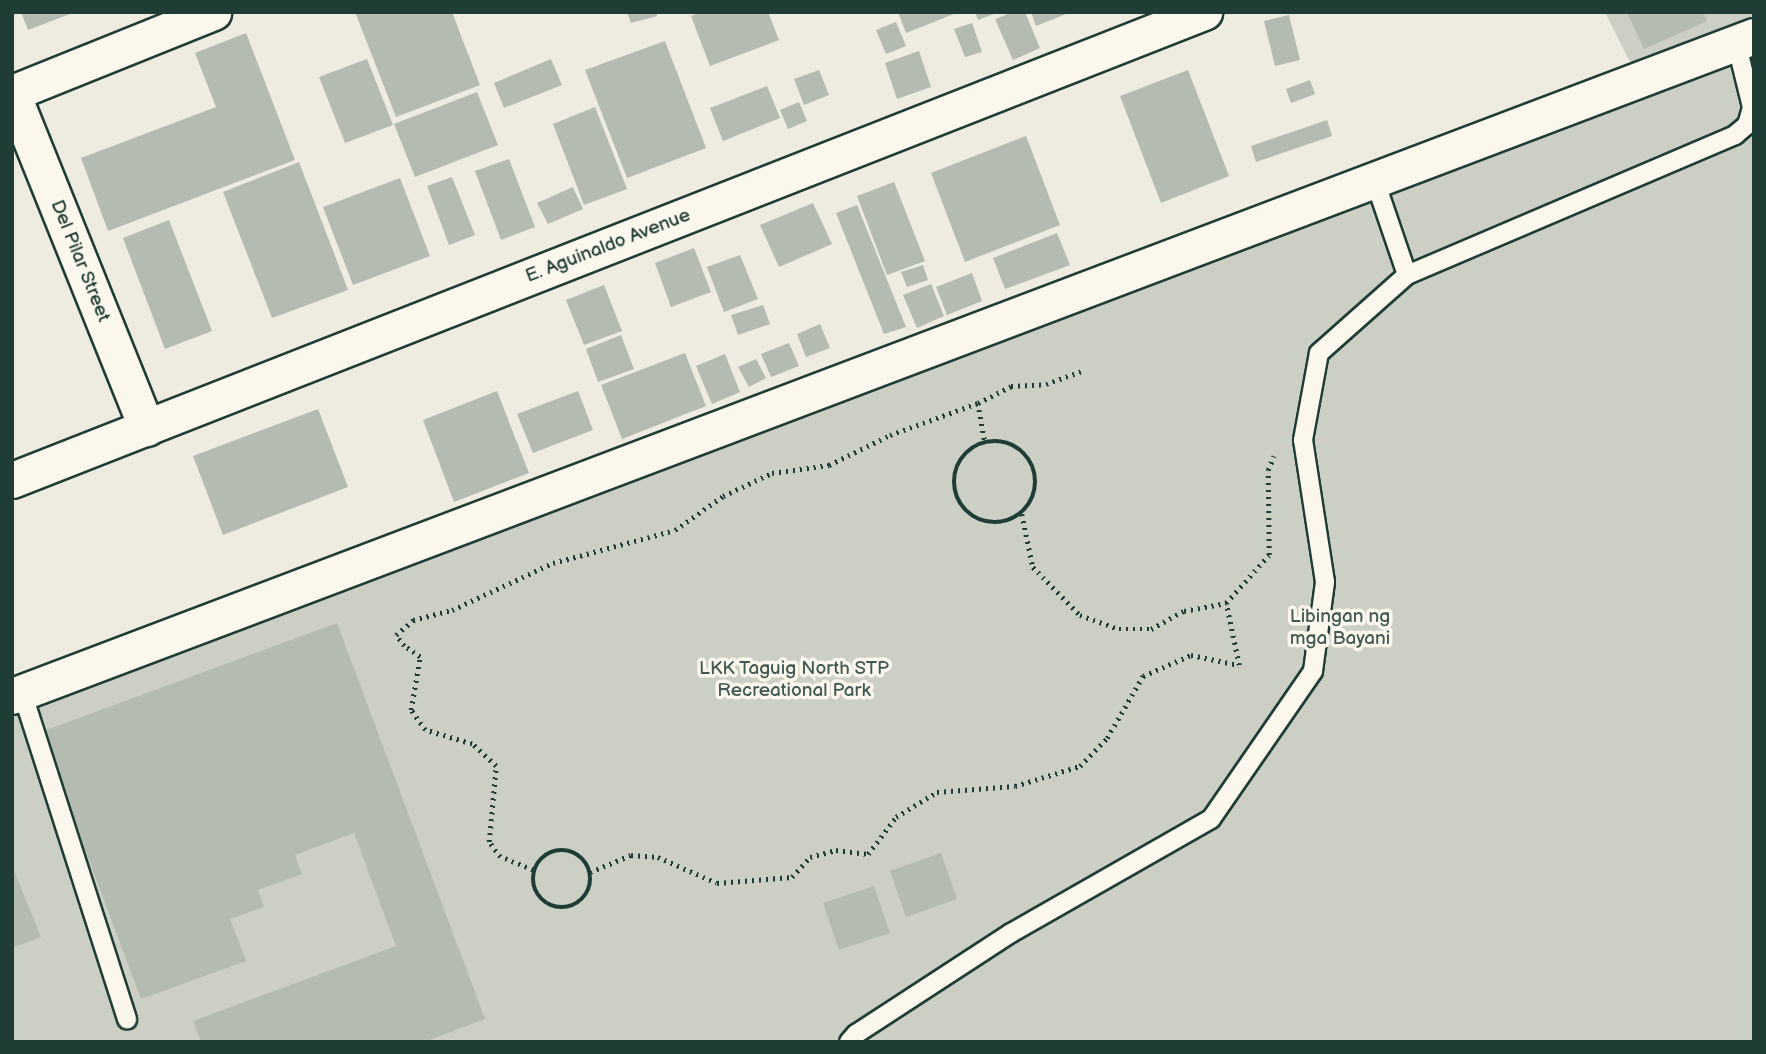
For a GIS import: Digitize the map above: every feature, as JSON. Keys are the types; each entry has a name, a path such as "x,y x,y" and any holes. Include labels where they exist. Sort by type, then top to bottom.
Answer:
{"street":[{"path":"12,93 213,12"},
{"name":"E. Aguinaldo Avenue","path":"12,480 1204,12"},
{"path":"17,694 1745,39"},
{"name":"Del Pilar Street","path":"12,93 147,428"}],"lane":[{"path":"849,1042 856,1034 1011,933 1211,819 1313,671 1325,582 1303,440 1319,353 1407,275 1735,135 1747,125 1752,107 1745,39"},
{"path":"1375,181 1407,275"},
{"path":"17,694 127,1020"}],"path":[{"path":"533,870 500,857 489,842 496,765 472,744 425,730 411,710 420,657 404,646 396,635 413,620 452,610 553,563 675,530 723,496 772,473 829,465 890,435 978,403 1011,386 1046,384 1085,370"},
{"path":"978,403 985,441"},
{"path":"985,441 1007,442 1026,454 1037,474 1035,496 1022,514 1003,523 981,522 963,509 954,490 955,469 966,451 985,441"},
{"path":"1022,514 1033,567 1080,615 1119,629 1151,629 1184,611 1226,603 1269,555 1268,470 1278,446"},
{"path":"590,872 631,855 658,857 718,883 792,877 810,857 836,850 869,854 896,817 937,792 1015,786 1080,766 1107,738 1143,676 1191,655 1239,665 1226,603"},
{"path":"555,850 570,851 583,859 590,872 590,888 582,900 569,908 553,907 540,899 533,886 533,870 541,858 555,850"}],"green space":[{"name":"Libingan ng mga Bayani","path":"1605,12 1754,12 1754,1042 12,1042 12,691 1635,72"}],"building":[{"path":"21,12 75,12 28,30"},
{"path":"355,12 452,12 480,85 396,117"},
{"path":"627,12 656,12 657,16 631,23"},
{"path":"702,12 768,12 779,40 710,66 691,16"},
{"path":"898,12 959,12 906,33"},
{"path":"975,12 999,12 978,20"},
{"path":"1013,12 1025,12 1040,48 1013,60 995,19"},
{"path":"1031,12 1071,12 1036,26"},
{"path":"1627,12 1703,12 1707,21 1644,49"},
{"path":"1289,15 1300,60 1275,66 1264,21"},
{"path":"896,22 906,46 886,54 876,30"},
{"path":"972,23 982,52 965,57 954,29"},
{"path":"246,33 295,160 108,231 81,158 216,107 195,53"},
{"path":"665,41 706,148 627,178 585,70"},
{"path":"919,51 931,87 897,99 885,63"},
{"path":"367,59 393,125 345,143 319,77"},
{"path":"551,59 562,85 504,108 494,83"},
{"path":"819,70 829,95 804,105 794,79"},
{"path":"1188,70 1229,176 1161,203 1120,96"},
{"path":"1310,80 1315,94 1291,103 1286,89"},
{"path":"767,86 780,118 723,141 710,108"},
{"path":"477,92 498,145 415,177 394,124"},
{"path":"799,102 807,121 788,129 780,110"},
{"path":"595,107 627,189 584,205 553,124"},
{"path":"1327,120 1332,136 1256,162 1251,146"},
{"path":"1026,136 1060,225 965,262 931,173"},
{"path":"509,159 535,227 501,240 475,171"},
{"path":"299,162 348,290 272,318 223,192"},
{"path":"452,177 475,235 449,245 427,186"},
{"path":"400,178 430,256 353,285 323,207"},
{"path":"894,182 925,261 887,275 857,196"},
{"path":"573,187 583,209 548,224 537,203"},
{"path":"813,203 832,244 779,267 760,225"},
{"path":"857,205 906,327 884,334 836,213"},
{"path":"169,220 212,331 165,349 123,238"},
{"path":"1057,233 1070,265 1005,289 993,258"},
{"path":"694,248 711,292 671,307 655,263"},
{"path":"740,255 758,299 724,312 707,267"},
{"path":"923,265 928,280 907,287 901,272"},
{"path":"972,273 982,301 947,315 936,287"},
{"path":"931,284 944,316 917,328 903,295"},
{"path":"604,285 622,331 584,345 566,300"},
{"path":"763,305 770,324 738,335 731,315"},
{"path":"820,324 830,348 806,357 797,334"},
{"path":"621,335 634,369 598,382 586,349"},
{"path":"789,343 799,366 771,377 761,354"},
{"path":"685,353 706,406 622,439 601,385"},
{"path":"725,354 740,392 712,404 696,366"},
{"path":"756,359 766,378 749,387 738,367"},
{"path":"497,391 529,473 454,502 423,420"},
{"path":"578,391 593,430 533,453 517,414"},
{"path":"318,409 348,487 223,535 193,456"},
{"path":"337,623 485,1019 424,1042 201,1042 193,1021 396,946 354,833 295,855 302,874 258,890 264,907 230,919 246,961 141,999 41,732"},
{"path":"941,853 957,899 906,917 890,871"},
{"path":"12,866 41,937 12,948"},
{"path":"874,886 890,933 839,950 823,903"}],"park label":[{"name":"LKK Taguig North STP Recreational Park","path":"794,680"}]}
